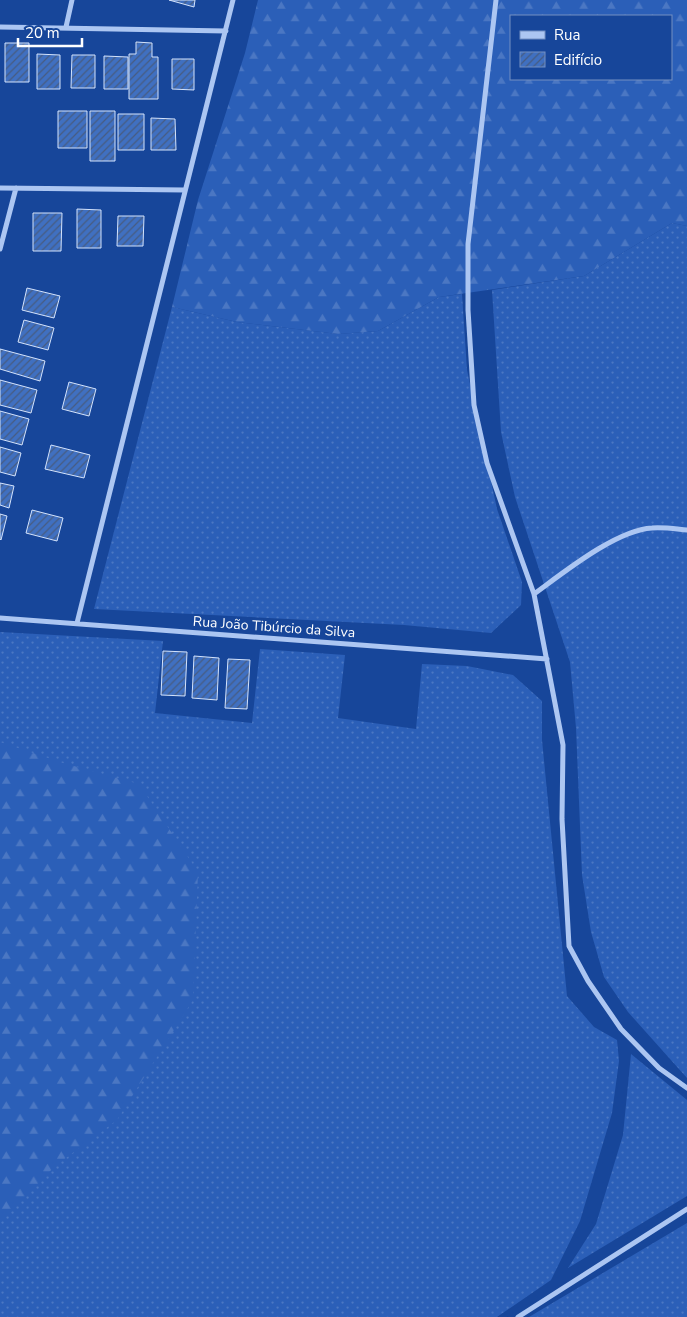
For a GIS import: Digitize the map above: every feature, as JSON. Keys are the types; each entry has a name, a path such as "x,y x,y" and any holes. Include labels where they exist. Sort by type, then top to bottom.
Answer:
{"street":[{"path":"66,27 72,0"},
{"path":"77,623 233,0"},
{"path":"496,0 468,244 470,356 474,405 486,462 534,594 563,745 562,820 569,946 588,981 621,1028 659,1068 687,1088"},
{"path":"0,27 226,31"},
{"path":"0,188 185,190"},
{"path":"0,249 16,188"},
{"path":"534,594 570,568 632,532 652,528 687,530"},
{"name":"Rua João Tibúrcio da Silva","path":"0,618 546,659"},
{"path":"518,1317 687,1209"}],"green space":[{"path":"258,0 687,0 687,226 672,223 584,276 439,297 378,331 338,334 237,322 172,307 198,200 245,53"},
{"path":"672,223 687,226 687,1078 628,1012 604,977 591,932 582,875 576,728 570,662 515,497 501,432 492,290 584,276"},
{"path":"462,294 467,370 497,509 522,582 521,605 491,633 404,625 94,609 172,307 237,322 338,334 378,331 439,297"},
{"path":"0,632 163,641 155,713 252,723 260,649 345,655 338,718 416,729 422,664 467,666 513,675 542,701 542,740 567,996 594,1027 617,1040 619,1061 612,1113 580,1221 551,1280 497,1317 0,1317"},
{"path":"0,742 63,763 139,784 198,872 193,1000 117,1120 55,1166 0,1223"},
{"path":"631,1054 687,1100 687,1196 568,1268 596,1224 623,1135"},
{"path":"687,1223 687,1317 529,1317"}],"building":[{"path":"169,0 195,0 194,7"},
{"path":"136,42 152,43 152,57 158,57 158,99 129,99 129,54 136,54"},
{"path":"5,43 29,43 29,82 5,82"},
{"path":"37,54 60,55 60,89 37,89"},
{"path":"72,55 95,55 95,88 71,88"},
{"path":"104,56 128,57 128,89 104,89"},
{"path":"172,59 194,59 194,90 172,89"},
{"path":"58,111 87,111 87,148 58,148"},
{"path":"90,111 115,111 115,161 90,161"},
{"path":"118,114 144,114 144,150 118,150"},
{"path":"151,118 175,119 176,150 151,150"},
{"path":"77,209 101,210 101,248 77,248"},
{"path":"33,213 62,213 61,251 33,251"},
{"path":"118,216 144,216 143,246 117,246"},
{"path":"27,288 60,296 54,318 22,310"},
{"path":"24,320 54,328 48,350 18,342"},
{"path":"0,349 45,361 40,381 0,369"},
{"path":"0,380 37,390 31,413 0,405"},
{"path":"69,382 96,389 89,416 62,409"},
{"path":"0,411 29,419 22,445 0,439"},
{"path":"51,445 90,455 84,478 45,469"},
{"path":"0,447 21,453 15,476 0,472"},
{"path":"0,483 14,486 9,508 0,505"},
{"path":"32,510 63,518 57,541 26,533"},
{"path":"0,514 7,516 1,540 0,539"},
{"path":"163,651 187,652 185,696 161,695"},
{"path":"194,656 219,658 217,700 192,698"},
{"path":"228,659 250,660 247,709 225,708"}]}
